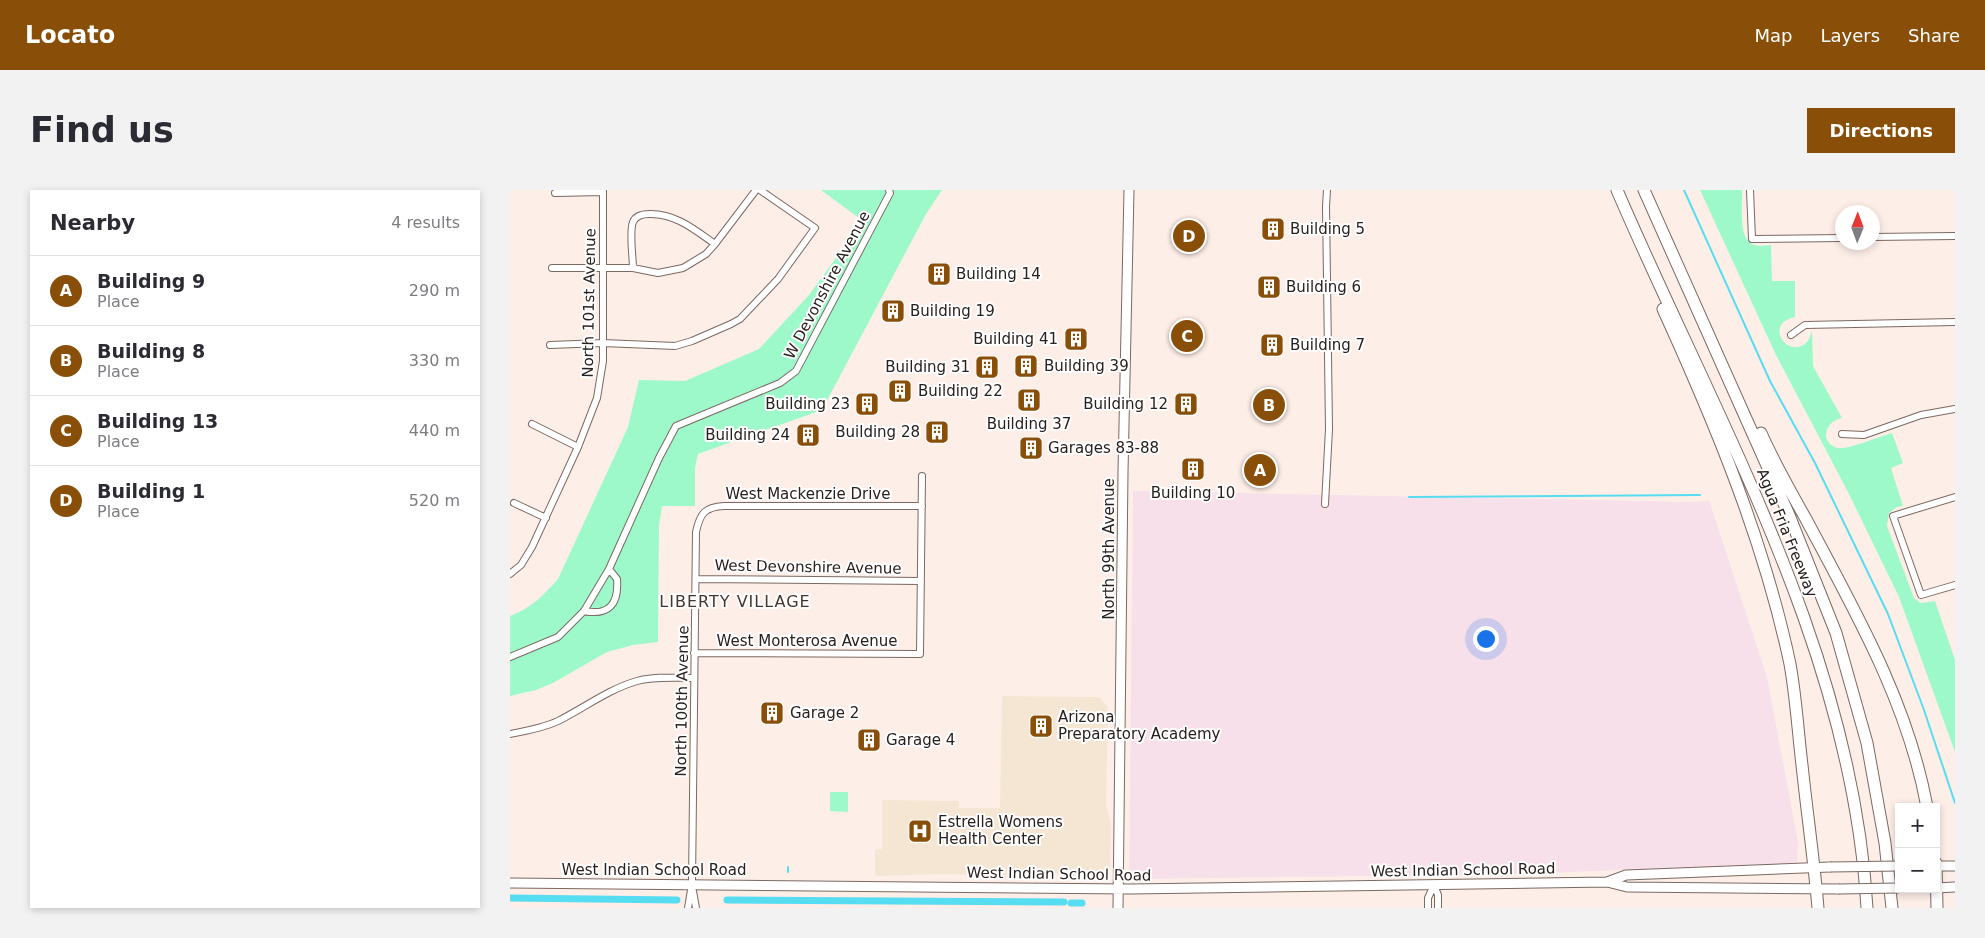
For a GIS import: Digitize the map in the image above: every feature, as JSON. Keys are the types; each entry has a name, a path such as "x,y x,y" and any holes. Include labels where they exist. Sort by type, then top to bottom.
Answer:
{"highway":[{"name":"Agua Fria Freeway","path":"1618,190 1634,230 1737,450 1811,633 1832,703 1851,785 1860,841 1867,908"},
{"name":"Agua Fria Freeway","path":"1644,190 1792,523 1836,633 1867,743 1885,843 1892,908"},
{"path":"1659,224 1681,260 1763,437 1885,673 1908,729 1926,803"},
{"path":"1634,230 1646,272 1697,385 1736,483 1768,577 1793,682 1818,908"},
{"path":"1937,893 1937,908"}],"main road":[{"name":"North 99th Avenue","path":"1118,908 1123,472 1129,190"},
{"path":"1940,865 1955,866"},
{"name":"West Indian School Road","path":"1607,882 1626,875 1895,866"},
{"name":"West Indian School Road","path":"510,883 1118,889 1607,882 1627,887 1895,888"},
{"path":"1940,888 1955,887"}],"street":[{"path":"552,268 633,268 658,273 677,270 691,264 706,254 756,190"},
{"path":"550,345 603,343 675,346 692,341 731,324 740,318 778,279 815,228 760,190"},
{"path":"1325,504 1329,429 1327,190"},
{"path":"1750,190 1752,239 1835,238"},
{"path":"555,193 603,191"},
{"name":"North 101st Avenue","path":"510,574 516,570 526,557 546,518 578,447 597,398 603,361 603,191"},
{"name":"W Devonshire Avenue","path":"510,657 558,637 584,611 608,569 659,458 676,426 780,383 796,371 890,191"},
{"path":"633,268 632,225 636,218 644,214 655,213 672,217 696,230 715,244"},
{"path":"1880,237 1955,236"},
{"path":"1791,335 1805,325 1955,322"},
{"path":"1842,434 1864,435 1921,416 1955,409"},
{"path":"532,424 578,447"},
{"path":"921,581 922,476"},
{"path":"1955,497 1893,516 1921,595 1955,585"},
{"path":"514,503 546,518"},
{"name":"West Mackenzie Drive","path":"699,518 711,507 724,506 922,506"},
{"name":"North 100th Avenue","path":"692,884 696,532 699,518"},
{"path":"584,611 596,613 608,610 615,601 618,588 617,579 608,569"},
{"name":"West Devonshire Avenue","path":"696,579 921,581"},
{"name":"West Monterosa Avenue","path":"694,653 920,654 921,581"},
{"path":"510,734 534,729 556,721 620,687 637,681 652,678 694,678"},
{"path":"688,908 692,884"},
{"path":"692,884 696,908"},
{"path":"1428,908 1428,898 1434,885"},
{"path":"1434,885 1438,895 1438,908"}],"shaded area":[{"path":"1133,491 1695,502 1709,500 1767,677 1798,842 1797,862 1756,867 1522,874 1129,879"},
{"path":"1002,696 1099,697 1108,707 1106,805 1111,824 1110,873 1108,877 1105,879 1084,878 1066,874 1038,874 1016,878 991,875 941,874 875,876 875,850 882,849 882,800 959,801 959,808 1000,808"}],"green space":[{"path":"821,190 942,190 926,214 822,410 698,454 695,468 695,506 662,506 659,526 658,642 633,645 607,652 553,683 536,690 510,696 510,616 524,610 536,601 558,579 628,427 639,380 685,381 759,349 809,295 863,221"},
{"path":"1700,190 1742,190 1742,221 1746,237 1749,242 1755,245 1771,245 1772,281 1795,281 1795,317 1785,321 1780,327 1780,333 1782,339 1787,344 1793,347 1800,347 1808,341 1812,331 1813,366 1842,418 1836,420 1828,428 1826,438 1828,442 1832,446 1842,448 1892,433 1903,463 1891,468 1903,506 1897,507 1889,513 1887,526 1914,598 1921,603 1935,601 1955,660 1955,752 1899,597 1849,494 1776,355"},
{"path":"830,792 848,792 848,812 830,811"}],"waterway":[{"path":"1684,190 1770,381 1815,463 1888,614 1924,710 1955,803"},
{"path":"1409,497 1700,495"},
{"path":"788,867 788,872"},
{"path":"737,872 742,868"},
{"path":"510,898 677,900"},
{"path":"727,900 1064,902"},
{"path":"1071,903 1082,903"}],"place":[{"name":"Building 5","path":"1273,229"},
{"name":"Building 1","path":"1189,236"},
{"name":"Building 14","path":"939,274"},
{"name":"Building 6","path":"1269,287"},
{"name":"Building 19","path":"893,311"},
{"name":"Building 13","path":"1187,336"},
{"name":"Building 41","path":"1076,339"},
{"name":"Building 7","path":"1272,345"},
{"name":"Building 39","path":"1026,366"},
{"name":"Building 31","path":"987,367"},
{"name":"Building 22","path":"900,391"},
{"name":"Building 37","path":"1029,400"},
{"name":"Building 23","path":"867,404"},
{"name":"Building 12","path":"1186,404"},
{"name":"Building 8","path":"1269,405"},
{"name":"Building 28","path":"937,432"},
{"name":"Building 24","path":"808,435"},
{"name":"Garages 83-88","path":"1031,448"},
{"name":"Building 10","path":"1193,469"},
{"name":"Building 9","path":"1260,470"},
{"name":"Garage 2","path":"772,713"},
{"name":"Arizona Preparatory Academy","path":"1041,726"},
{"name":"Garage 4","path":"869,740"},
{"name":"Estrella Womens Health Center","path":"920,831"}],"district":[{"name":"LIBERTY VILLAGE","path":"735,601"}]}
